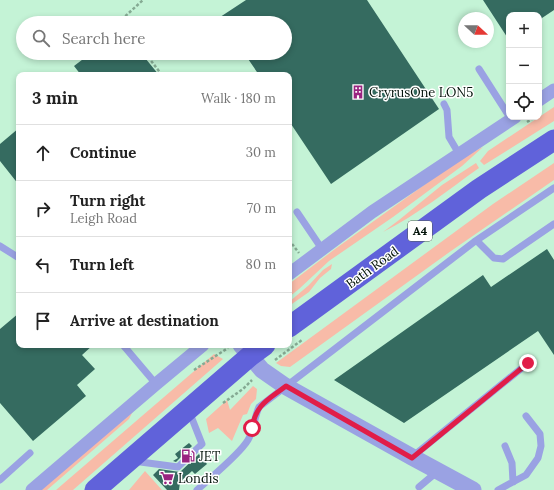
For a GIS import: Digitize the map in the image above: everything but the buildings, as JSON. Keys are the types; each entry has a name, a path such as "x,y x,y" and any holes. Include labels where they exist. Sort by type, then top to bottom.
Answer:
{"main road":[{"name":"Bath Road","path":"298,332 479,189 554,140"},
{"path":"95,490 254,354"}],"street":[{"path":"542,98 554,90"},
{"path":"292,270 372,212 507,120"},
{"path":"32,490 199,348"},
{"path":"254,354 286,386 412,458 472,490"}],"lane":[{"path":"479,69 506,110"},
{"path":"444,104 449,137 459,154"},
{"path":"197,490 240,450 249,439 254,416 259,407 477,240 554,188"},
{"path":"297,212 322,249"},
{"path":"477,240 494,258 503,260 554,224"},
{"path":"0,246 16,256"},
{"path":"126,348 156,384"},
{"path":"412,458 528,363"},
{"path":"128,461 178,467 202,444 188,409"},
{"path":"498,490 526,475 538,458 541,446 540,434 526,416"},
{"path":"505,446 512,463 513,482"},
{"path":"0,480 30,453"},
{"path":"419,487 438,471"}],"path":[{"path":"125,16 143,0"},
{"path":"150,60 160,72"},
{"path":"223,403 243,389 254,354 266,348"}],"shaded area":[{"path":"554,107 554,121 484,165 480,161 488,151 534,120 542,120 542,115"},
{"path":"483,147 462,166 393,217 329,261 292,295 292,282 463,157"},
{"path":"476,163 479,168 420,210 383,232 442,185"},
{"path":"554,163 554,180 451,251 290,367 281,366 276,363 493,204"},
{"path":"332,264 331,269 320,278 309,292 292,304 292,299 309,285 323,270"},
{"path":"214,354 223,359 73,490 56,490"},
{"path":"253,386 257,389 256,399 251,404 247,414 243,415 232,441 218,428 209,433 206,419 227,400 230,410"},
{"path":"133,411 129,419 47,490 41,490"},
{"path":"145,471 162,490 129,490"}],"place":[{"name":"CryrusOne LON5","path":"358,92"},
{"name":"JET","path":"188,456"},
{"name":"Londis","path":"167,478"}],"route":[{"path":"252,428 254,416 259,407 286,386 313,403 412,458 528,363"}]}
